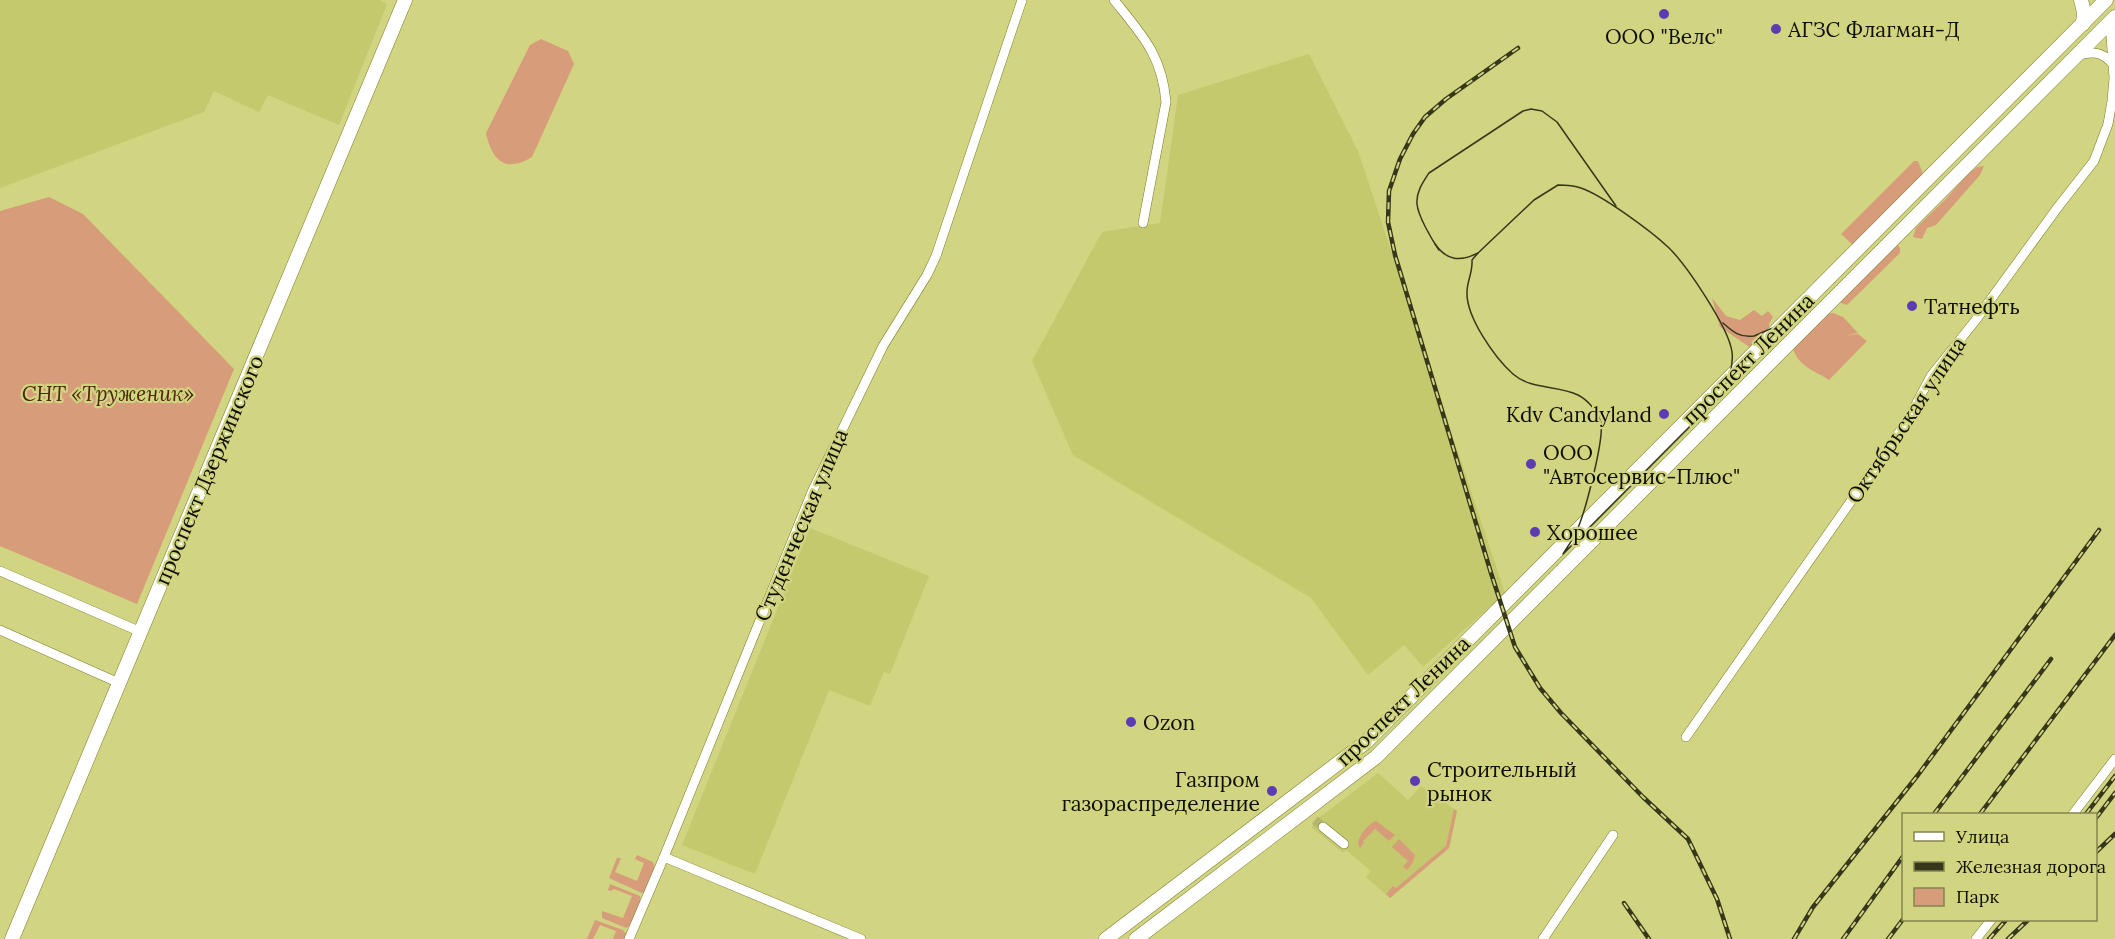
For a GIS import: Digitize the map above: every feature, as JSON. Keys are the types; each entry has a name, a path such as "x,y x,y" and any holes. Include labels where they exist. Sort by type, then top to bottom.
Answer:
{"main road":[{"name":"проспект Дзержинского","path":"12,939 405,0"},
{"path":"2081,0 2084,12 2083,24"},
{"path":"2101,2 2112,19"},
{"name":"проспект Ленина","path":"1106,939 1366,742 2083,24 2101,2"},
{"name":"проспект Ленина","path":"1136,939 1377,757 2112,19"},
{"path":"0,936 7,939"}],"street":[{"name":"Студенческая улица","path":"629,939 812,492 882,346 927,275 936,256 1023,0"},
{"path":"1114,0 1154,53 1164,81 1166,102 1143,223"},
{"name":"Октябрьская улица","path":"1686,737 1908,421 1931,376 1975,321 2094,160 2110,113 2114,78 2112,19"},
{"path":"2076,56 2089,52 2097,53 2105,56 2112,63"},
{"path":"0,571 141,632"},
{"path":"0,630 119,683"},
{"path":"2074,813 2115,759"},
{"path":"1323,827 1344,844"},
{"path":"1543,939 1613,835"},
{"path":"664,857 861,939"},
{"path":"1976,939 1990,921"}],"shaded area":[{"path":"0,0 379,0 387,4 339,125 268,95 259,112 214,91 204,112 0,188"},
{"path":"1309,54 1358,151 1505,593 1423,667 1404,645 1368,675 1311,598 1073,455 1032,361 1102,232 1160,223 1178,95"},
{"path":"810,528 929,576 890,674 884,672 870,706 829,690 755,874 682,845"},
{"path":"1378,773 1408,800 1421,786 1457,811 1449,848 1390,898 1366,877 1371,871 1346,850 1343,853 1311,827 1316,820"}],"green space":[{"path":"541,39 568,51 574,64 532,157 523,162 507,164 496,157 486,133 530,45"},
{"path":"1914,161 1918,161 1923,174 1854,246 1841,234"},
{"path":"1984,166 1980,175 1936,225 1927,228 1922,239 1913,237 1916,228 1967,175 1977,167"},
{"name":"СНТ «Труженик»","path":"49,197 83,214 234,369 137,604 0,546 0,211"},
{"path":"1897,244 1900,253 1847,305 1841,303 1839,298"},
{"path":"1712,298 1726,316 1740,320 1754,310 1762,316 1768,311 1773,317 1769,324 1769,332 1751,348 1720,327"},
{"path":"1833,313 1843,317 1858,333 1845,336 1858,334 1867,341 1829,380 1803,364 1793,348 1827,314"},
{"path":"1454,809 1457,811 1449,848 1390,898 1386,894 1393,886 1396,888 1446,846"},
{"path":"1376,821 1395,835 1389,841 1375,829 1363,841 1360,848 1358,841 1362,834"},
{"path":"1399,839 1415,855 1407,870 1403,867 1408,861 1392,847"},
{"path":"637,855 653,862 655,870 646,892 642,893 609,878 617,858 621,858 615,872 637,881 644,863 635,859"},
{"path":"610,884 640,896 640,906 631,925 626,928 602,918 602,911 623,918 632,896 614,889 608,890"},
{"path":"595,920 623,930 626,934 624,939 613,939 616,931 600,925 593,939 587,939"}],"tunnel":[{"path":"1315,820 1323,827"}],"tram line":[{"path":"1439,250 1429,234 1417,204 1419,191 1427,176 1523,111 1531,109 1542,111 1557,122 1616,206"},
{"path":"1558,185 1578,187 1601,198 1639,223 1668,247 1695,281 1715,313 1732,352 1732,364 1720,396 1563,554 1576,533 1589,493 1600,444 1600,419 1582,397 1570,392 1528,383 1513,374 1498,358 1476,325 1467,292 1472,260 1534,200 1558,185"},
{"path":"1435,244 1449,257 1460,259 1478,253"},
{"path":"1723,323 1737,334 1754,336 1798,317"}],"railway":[{"path":"1518,48 1446,99 1425,117 1413,134 1400,159 1389,191 1388,222 1395,255 1515,647 1540,688 1561,713 1643,797 1688,839 1717,899 1730,939"},
{"path":"1794,939 1813,907 1918,775 2099,530"},
{"path":"1981,813 2115,635"},
{"path":"1935,813 2051,659"},
{"path":"2087,813 2115,776"},
{"path":"2097,817 2115,793"},
{"path":"2097,851 2115,834"},
{"path":"1843,939 1902,858"},
{"path":"1624,903 1649,939"},
{"path":"1888,939 1902,921"},
{"path":"1989,939 2005,921"},
{"path":"2008,939 2027,921"}],"place":[{"name":"ООО \"Велс\"","path":"1664,14"},
{"name":"АГЗС Флагман-Д","path":"1776,29"},
{"name":"Татнефть","path":"1912,306"},
{"name":"Kdv Candyland","path":"1664,414"},
{"name":"ООО \"Автосервис-Плюс\"","path":"1531,464"},
{"name":"Хорошее","path":"1535,532"},
{"name":"Ozon","path":"1131,722"},
{"name":"Строительный рынок","path":"1415,781"},
{"name":"Газпром газораспределение","path":"1272,791"}]}
